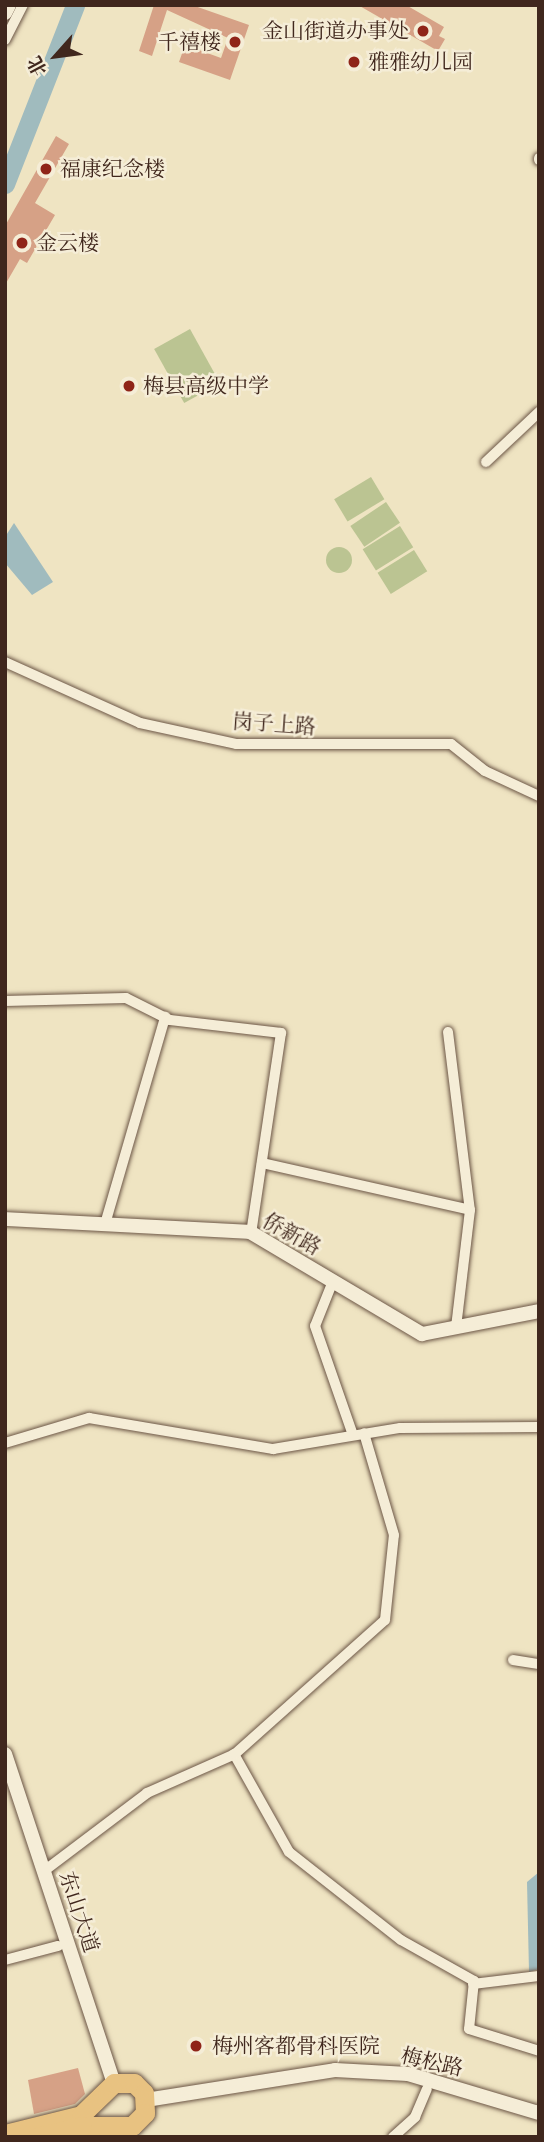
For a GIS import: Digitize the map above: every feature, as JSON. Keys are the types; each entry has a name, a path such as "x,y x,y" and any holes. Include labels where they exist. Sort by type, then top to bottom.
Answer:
{"highway":[{"path":"5,2134 81,2115 108,2088 134,2083 146,2103 128,2130"},
{"path":"108,2088 103,2114 128,2130"},
{"path":"36,2137 128,2130"}],"main road":[{"path":"5,13 9,5"},
{"name":"侨新路","path":"5,1219 251,1233 422,1334 539,1311"},
{"name":"东山大道","path":"5,1754 44,1871 108,2088"},
{"name":"梅松路","path":"146,2103 335,2070 408,2074 539,2113"},
{"name":"梅松路","path":"146,2103 334,2078 427,2089 539,2122"}],"street":[{"path":"5,40 23,5"},
{"path":"486,462 539,412"},
{"name":"岗子上路","path":"5,662 140,723 236,744 451,744 485,771 539,796"},
{"path":"5,1001 126,999 165,1017 282,1033 251,1233"},
{"path":"105,1224 165,1017"},
{"path":"448,1032 470,1210 456,1327"},
{"path":"262,1163 470,1210"},
{"path":"44,1871 147,1793 234,1754 385,1620 394,1535 359,1434 315,1326 333,1282"},
{"path":"5,1443 89,1418 272,1449 359,1434 539,1427"},
{"path":"513,1660 539,1664"},
{"path":"234,1754 289,1852 401,1940 473,1984 539,1976"},
{"path":"5,1959 58,1946"},
{"path":"473,1984 469,2029 539,2051"},
{"path":"393,2137 415,2117 427,2089"}],"green space":[{"path":"190,329 220,383 184,403 154,349"},
{"path":"371,477 384,499 348,521 334,499"},
{"path":"386,502 400,523 364,547 350,526"},
{"path":"400,526 413,547 376,571 363,549"},
{"path":"339,547 348,551 352,560 348,569 339,573 330,569 326,560 330,551"},
{"path":"414,550 427,571 391,594 378,573"}],"water":[{"path":"14,523 53,582 32,595 5,563 5,537"},
{"path":"539,1872 539,1969 529,1972 527,1882"}],"building":[{"name":"千禧楼","path":"154,5 192,5 249,25 230,80 179,62 185,45 221,58 228,38 167,10 152,56 139,51"},
{"name":"金山街道办事处","path":"358,5 406,5 444,27 439,36 445,39 438,51"},
{"name":"金云楼","path":"56,136 69,144 35,203 55,215 27,263 20,259 5,285 5,226"},
{"path":"78,2068 85,2094 75,2104 34,2114 28,2080"}],"waterway":[{"path":"5,184 75,5"}],"place":[{"name":"金山街道办事处","path":"423,31"},
{"name":"千禧楼","path":"235,42"},
{"name":"雅雅幼儿园","path":"354,62"},
{"name":"福康纪念楼","path":"46,169"},
{"name":"金云楼","path":"22,243"},
{"name":"梅县高级中学","path":"129,386"},
{"name":"梅州客都骨科医院","path":"196,2046"}]}
